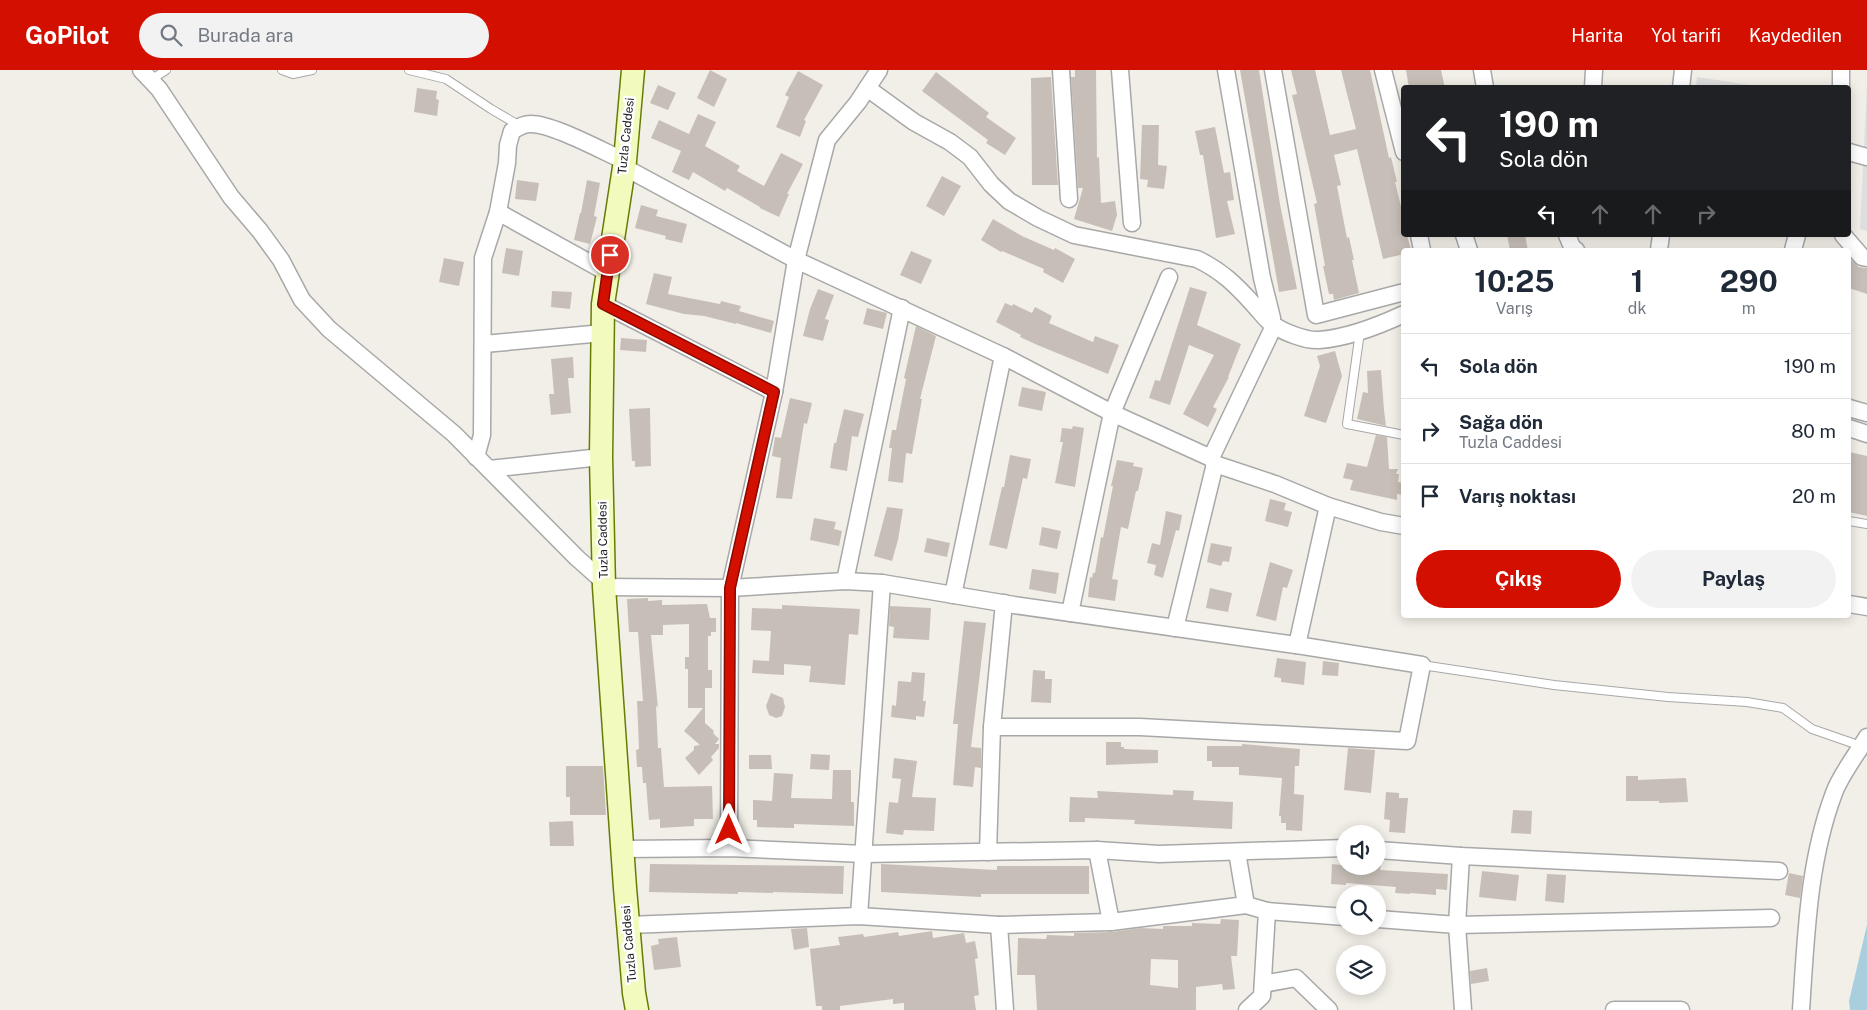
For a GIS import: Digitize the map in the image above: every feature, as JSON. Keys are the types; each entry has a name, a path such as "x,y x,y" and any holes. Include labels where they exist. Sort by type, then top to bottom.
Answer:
{"main road":[{"name":"Tuzla Caddesi","path":"632,70 624,164 603,304 601,457 604,585 628,925 637,1010"}],"street":[{"path":"729,848 730,588 774,392 796,260 826,140 867,88 878,70"},
{"path":"1061,70 1069,199"},
{"path":"1120,70 1132,223"},
{"path":"1175,628 1213,461 1272,330 1226,70"},
{"path":"1273,70 1316,315 1401,293"},
{"path":"1383,70 1401,140"},
{"path":"1482,70 1484,85"},
{"path":"1593,85 1594,70"},
{"path":"1681,85 1683,70"},
{"path":"1841,70 1841,85"},
{"path":"146,75 159,88 231,197 260,231 281,260 302,300 329,329 454,434 604,585 730,588 845,581 882,583 1422,665 1407,741 1140,727 992,727"},
{"path":"867,88 914,122 950,142 970,157 991,184 1009,201 1074,235 1197,259 1216,268 1233,282 1272,324 1302,338 1318,340 1379,325 1401,315"},
{"path":"476,456 482,435 484,258 498,212 507,163 508,145 512,131 520,126 529,124 546,126 624,164 796,260 1003,356 1112,413 1213,461 1328,506 1381,522 1401,525"},
{"path":"1851,152 1867,156"},
{"path":"498,212 608,273"},
{"path":"1845,237 1862,256 1867,258"},
{"path":"1070,613 1112,413 1169,277"},
{"path":"603,304 774,392"},
{"path":"845,581 902,308"},
{"path":"484,344 603,333"},
{"path":"953,595 1003,356"},
{"path":"1851,409 1867,413"},
{"path":"1851,429 1867,434"},
{"path":"488,469 601,457"},
{"path":"1297,645 1328,506"},
{"path":"859,916 882,583"},
{"path":"988,852 992,727 1004,603"},
{"path":"1851,604 1867,607"},
{"path":"1802,1010 1807,922 1817,849 1835,791 1864,742"},
{"path":"623,849 729,848 864,854 1097,850 1159,854 1336,848"},
{"path":"1097,850 1111,922"},
{"path":"1386,851 1461,856 1780,871"},
{"path":"1237,852 1246,905"},
{"path":"1461,856 1457,925 1463,1010"},
{"path":"628,925 859,916 999,925 1111,922 1246,905 1267,911 1336,916"},
{"path":"1247,1010 1262,996 1267,911"},
{"path":"1386,920 1457,925 1771,918"},
{"path":"999,925 1005,1010"},
{"path":"1264,984 1296,978 1328,1010"},
{"path":"1614,1010 1681,1010"}],"lane":[{"path":"146,75 166,70"},
{"path":"282,70 293,74 312,70"},
{"path":"409,70 446,79 520,126"},
{"path":"1360,330 1347,424 1401,434"},
{"path":"1851,521 1867,524"},
{"path":"1422,665 1554,685 1668,697 1747,702 1783,708 1812,729 1864,742"}],"shaded area":[{"path":"1697,77 1750,85 1696,85"},
{"path":"1867,85 1867,231 1860,229"}],"water":[{"path":"1867,925 1867,1010 1850,1010 1849,1001"}],"building":[{"path":"710,70 727,79 714,107 697,98"},
{"path":"1075,70 1096,70 1097,158 1099,157 1101,203 1115,201 1117,215 1112,231 1074,219 1083,188 1078,188 1071,77 1075,77"},
{"path":"1240,70 1259,70 1280,204 1297,289 1279,292"},
{"path":"1291,70 1315,70 1330,135 1356,129 1341,70 1370,70 1389,158 1391,157 1397,182 1395,182 1401,207 1401,237 1408,237 1410,248 1401,248 1401,255 1383,259 1357,149 1334,155 1341,185 1337,186 1347,238 1349,237 1354,260 1352,260 1359,293 1334,300 1333,294 1329,294 1323,266 1325,266 1314,204 1317,203 1292,95 1297,94"},
{"path":"1406,70 1441,70 1444,85 1408,85"},
{"path":"798,71 823,85 804,120 806,121 800,137 776,127 789,97 785,95"},
{"path":"936,72 989,113 986,117 1016,138 1005,155 986,143 988,140 922,91"},
{"path":"1051,77 1058,185 1032,185 1031,78"},
{"path":"658,85 676,93 668,110 650,103"},
{"path":"417,88 437,91 436,99 439,100 437,116 414,112"},
{"path":"698,114 716,122 705,146 740,166 737,171 764,186 781,153 803,164 787,194 789,194 779,217 727,188 725,191 693,172 689,180 672,172 681,151 651,138 659,120 689,134"},
{"path":"1142,125 1159,125 1158,165 1167,166 1164,189 1147,187 1148,180 1140,179"},
{"path":"1215,127 1224,173 1230,172 1234,200 1227,201 1235,234 1216,238 1203,155 1200,155 1195,131"},
{"path":"942,176 961,186 944,216 926,206"},
{"path":"517,180 539,183 536,201 515,199"},
{"path":"587,180 600,183 594,216 597,217 590,244 574,240"},
{"path":"641,205 658,210 656,216 687,224 682,243 665,239 666,236 635,228"},
{"path":"993,219 1022,236 1054,250 1055,248 1075,259 1063,283 1043,272 1044,269 1001,252 981,240"},
{"path":"1507,237 1525,237 1528,248 1510,248"},
{"path":"506,248 523,251 519,276 502,273"},
{"path":"911,251 932,260 921,284 900,275"},
{"path":"444,258 464,262 459,286 439,282"},
{"path":"1851,260 1859,267 1867,268 1867,294 1851,289"},
{"path":"654,273 672,277 668,294 720,304 721,301 741,306 739,311 774,321 771,333 736,323 684,314 646,304"},
{"path":"1190,287 1207,292 1197,325 1241,344 1229,377 1213,407 1217,409 1208,427 1183,414 1214,355 1189,345 1170,405 1149,398 1155,380 1160,381"},
{"path":"818,289 834,295 825,319 829,320 823,341 803,336 810,309"},
{"path":"552,291 572,292 570,309 551,307"},
{"path":"1005,303 1012,306 1013,304 1032,313 1035,307 1052,316 1049,323 1093,342 1095,336 1119,345 1108,374 1035,344 996,322"},
{"path":"867,308 887,313 883,329 863,324"},
{"path":"916,326 936,336 920,399 922,399 912,454 906,453 903,483 888,481 892,448 889,448 892,430 896,430 906,379 904,378"},
{"path":"621,338 647,340 646,352 620,350"},
{"path":"1335,351 1342,376 1326,423 1304,416 1320,366 1317,356"},
{"path":"573,357 574,378 568,378 571,413 551,415 549,394 554,394 551,359"},
{"path":"1381,370 1386,426 1357,419 1363,392 1368,393 1367,371"},
{"path":"1022,387 1046,392 1042,411 1018,406"},
{"path":"790,398 812,403 807,424 804,423 792,499 776,498 781,458 772,456 775,437 781,438"},
{"path":"650,408 651,466 635,467 635,461 632,461 629,409"},
{"path":"844,409 864,414 858,437 852,436 847,471 830,468 834,443 836,443"},
{"path":"1073,426 1084,428 1075,487 1055,483 1063,442 1060,442 1062,428 1072,429"},
{"path":"1376,435 1387,437 1389,469 1398,469 1396,474 1399,474 1398,482 1401,482 1401,495 1397,494 1397,500 1350,490 1353,480 1343,478 1347,463 1367,467"},
{"path":"1851,452 1867,456 1867,516 1851,512"},
{"path":"1010,455 1031,459 1027,479 1023,478 1007,549 989,545"},
{"path":"1117,460 1134,463 1133,466 1143,468 1128,529 1121,527 1112,579 1118,580 1115,601 1088,597 1090,577 1092,578 1093,573 1095,573 1101,537 1103,538"},
{"path":"1270,499 1286,503 1284,510 1292,512 1288,527 1265,521"},
{"path":"887,507 903,509 898,540 892,561 874,556"},
{"path":"1166,511 1182,515 1179,531 1176,530 1163,578 1154,575 1156,565 1147,563 1152,543 1160,545"},
{"path":"814,518 836,522 834,529 842,531 839,546 810,540"},
{"path":"1042,527 1061,531 1057,549 1039,545"},
{"path":"927,538 950,543 947,557 924,552"},
{"path":"1211,543 1232,547 1229,562 1223,561 1221,566 1207,562"},
{"path":"1270,562 1293,570 1287,588 1283,587 1276,621 1256,616"},
{"path":"1032,569 1059,573 1056,594 1029,589"},
{"path":"1210,588 1232,593 1228,612 1206,608"},
{"path":"648,598 648,601 662,600 662,605 707,604 710,618 716,618 716,632 711,632 711,636 708,636 708,670 712,670 712,688 705,688 705,723 714,731 713,733 719,739 715,744 719,744 719,748 711,757 713,760 699,775 685,758 694,750 694,746 700,745 684,731 703,708 688,708 688,669 685,669 685,657 689,657 689,624 663,625 663,635 651,635 658,708 656,705 658,748 661,748 664,787 712,786 713,819 694,819 694,826 660,828 660,819 649,820 646,783 643,783 642,767 637,767 636,750 639,749 637,701 643,701 638,632 629,632 627,599"},
{"path":"782,605 860,609 858,635 849,634 845,685 809,682 811,666 784,664 784,675 752,673 753,660 769,661 771,631 751,630 752,608 782,609"},
{"path":"890,606 931,608 929,640 893,638 894,627 889,626"},
{"path":"964,621 986,623 971,747 981,748 981,768 975,767 973,787 953,785 958,724 953,724"},
{"path":"1277,658 1306,662 1304,685 1281,682 1281,678 1274,677"},
{"path":"1323,661 1339,663 1338,676 1322,675"},
{"path":"1033,670 1045,671 1045,679 1052,679 1051,703 1031,702"},
{"path":"912,672 925,673 923,701 926,701 924,717 916,716 916,720 891,717 892,705 896,706 898,681 911,682"},
{"path":"771,693 783,698 785,707 782,716 776,718 769,715 766,706"},
{"path":"1106,742 1121,742 1121,747 1124,747 1124,749 1158,750 1158,763 1106,765"},
{"path":"1242,744 1300,749 1299,766 1295,766 1294,794 1304,795 1302,831 1286,830 1286,823 1281,823 1281,816 1279,816 1282,778 1239,775 1239,767 1212,767 1212,761 1207,761 1207,746 1242,746"},
{"path":"1348,748 1375,750 1371,793 1344,790"},
{"path":"811,754 830,755 829,770 810,769"},
{"path":"749,755 771,755 772,769 749,769"},
{"path":"894,758 917,761 912,797 936,798 934,831 904,830 903,835 886,833 889,802 898,803 901,779 892,778"},
{"path":"566,766 603,766 606,815 570,815 570,797 566,797"},
{"path":"833,770 851,770 851,802 854,802 854,826 794,824 794,828 757,827 757,820 753,820 753,800 772,801 774,773 793,774 791,798 832,799"},
{"path":"1626,776 1638,776 1638,780 1686,778 1688,802 1626,801"},
{"path":"1173,790 1194,791 1193,800 1233,802 1232,829 1134,824 1135,820 1085,818 1085,822 1069,822 1070,797 1098,798 1097,791 1173,795"},
{"path":"1386,792 1399,793 1399,798 1408,798 1405,833 1389,832 1390,820 1384,819"},
{"path":"1513,810 1532,811 1531,834 1511,833"},
{"path":"573,821 574,846 550,846 549,822"},
{"path":"650,864 844,866 843,894 649,892"},
{"path":"881,864 997,870 997,866 1089,866 1089,894 981,894 981,897 881,892"},
{"path":"1332,864 1336,864 1336,875 1386,875 1386,870 1448,874 1447,890 1436,889 1436,895 1395,893 1396,887 1386,885 1331,884"},
{"path":"1482,871 1519,875 1516,901 1479,897"},
{"path":"1789,873 1803,876 1800,898 1785,895"},
{"path":"1547,874 1566,875 1564,903 1545,901"},
{"path":"1221,919 1239,920 1237,956 1231,956 1235,989 1223,990 1222,984 1196,987 1196,1010 1037,1010 1035,975 1017,975 1018,938 1046,939 1047,935 1074,936 1074,933 1111,932 1141,928 1163,929 1163,926 1192,926 1192,923 1220,924","holes":["1151,959 1178,960 1178,988 1150,985"]},
{"path":"807,928 809,947 794,950 791,929"},
{"path":"932,931 933,938 964,933 966,943 975,941 978,958 975,959 979,995 974,996 976,1010 904,1010 904,1003 893,1004 893,999 840,1006 840,1010 822,1010 822,1006 816,1006 810,949 840,945 838,937 863,934 864,937 898,932 899,936"},
{"path":"677,937 681,967 654,970 651,946 659,944 658,939"},
{"path":"1487,968 1489,981 1471,984 1470,971"}],"route":[{"path":"610,255 603,304 774,392 730,588 729,830"}]}
